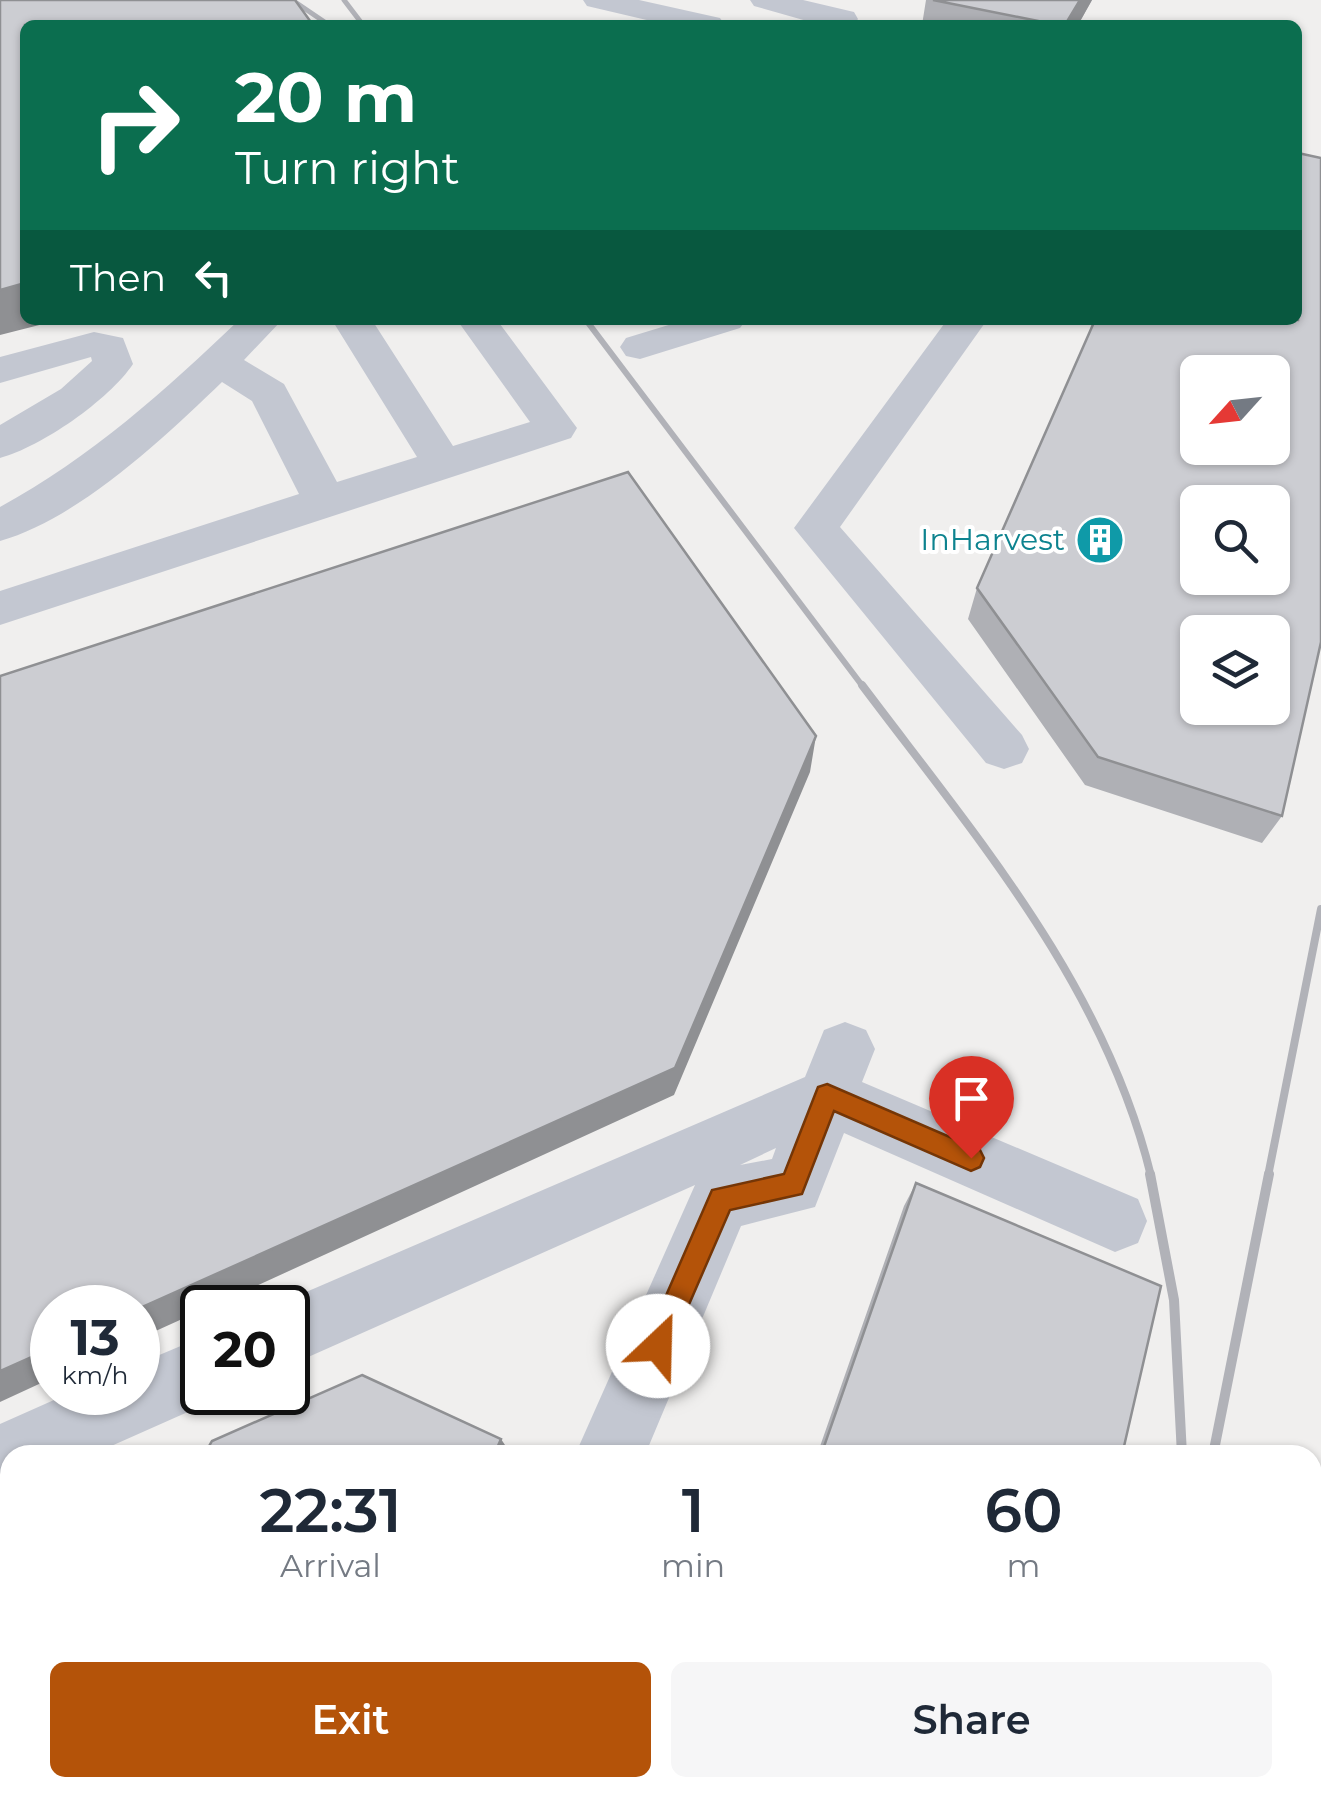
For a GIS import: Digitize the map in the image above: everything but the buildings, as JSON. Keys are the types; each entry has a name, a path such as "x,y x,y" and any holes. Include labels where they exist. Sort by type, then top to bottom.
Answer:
{"street":[{"path":"765,0 842,20"},
{"path":"586,4 680,20"},
{"path":"0,526 82,480 128,447 257,325"},
{"path":"355,325 442,463"},
{"path":"0,608 556,428 481,325"},
{"path":"640,347 710,325"},
{"path":"963,325 816,528 1004,749"},
{"path":"0,370 94,344 109,347 113,364 76,398 0,444"},
{"path":"219,362 270,393 325,501"},
{"path":"836,1072 1114,1221"},
{"path":"310,1323 836,1072"},
{"path":"614,1445 721,1199 793,1185 836,1072"},
{"path":"124,1445 176,1382"},
{"path":"33,1445 176,1382"}],"railway":[{"path":"292,0 322,20"},
{"path":"344,0 359,20"},
{"path":"590,325 864,688"},
{"path":"862,685 992,857 1070,977 1103,1041 1130,1107 1151,1176"},
{"path":"1268,1176 1321,909"},
{"path":"1150,1174 1174,1300 1181,1445"},
{"path":"1215,1445 1269,1174"}],"place":[{"name":"InHarvest","path":"1100,540"}],"route":[{"path":"658,1346 721,1199 793,1185 827,1096 971,1158"}]}
